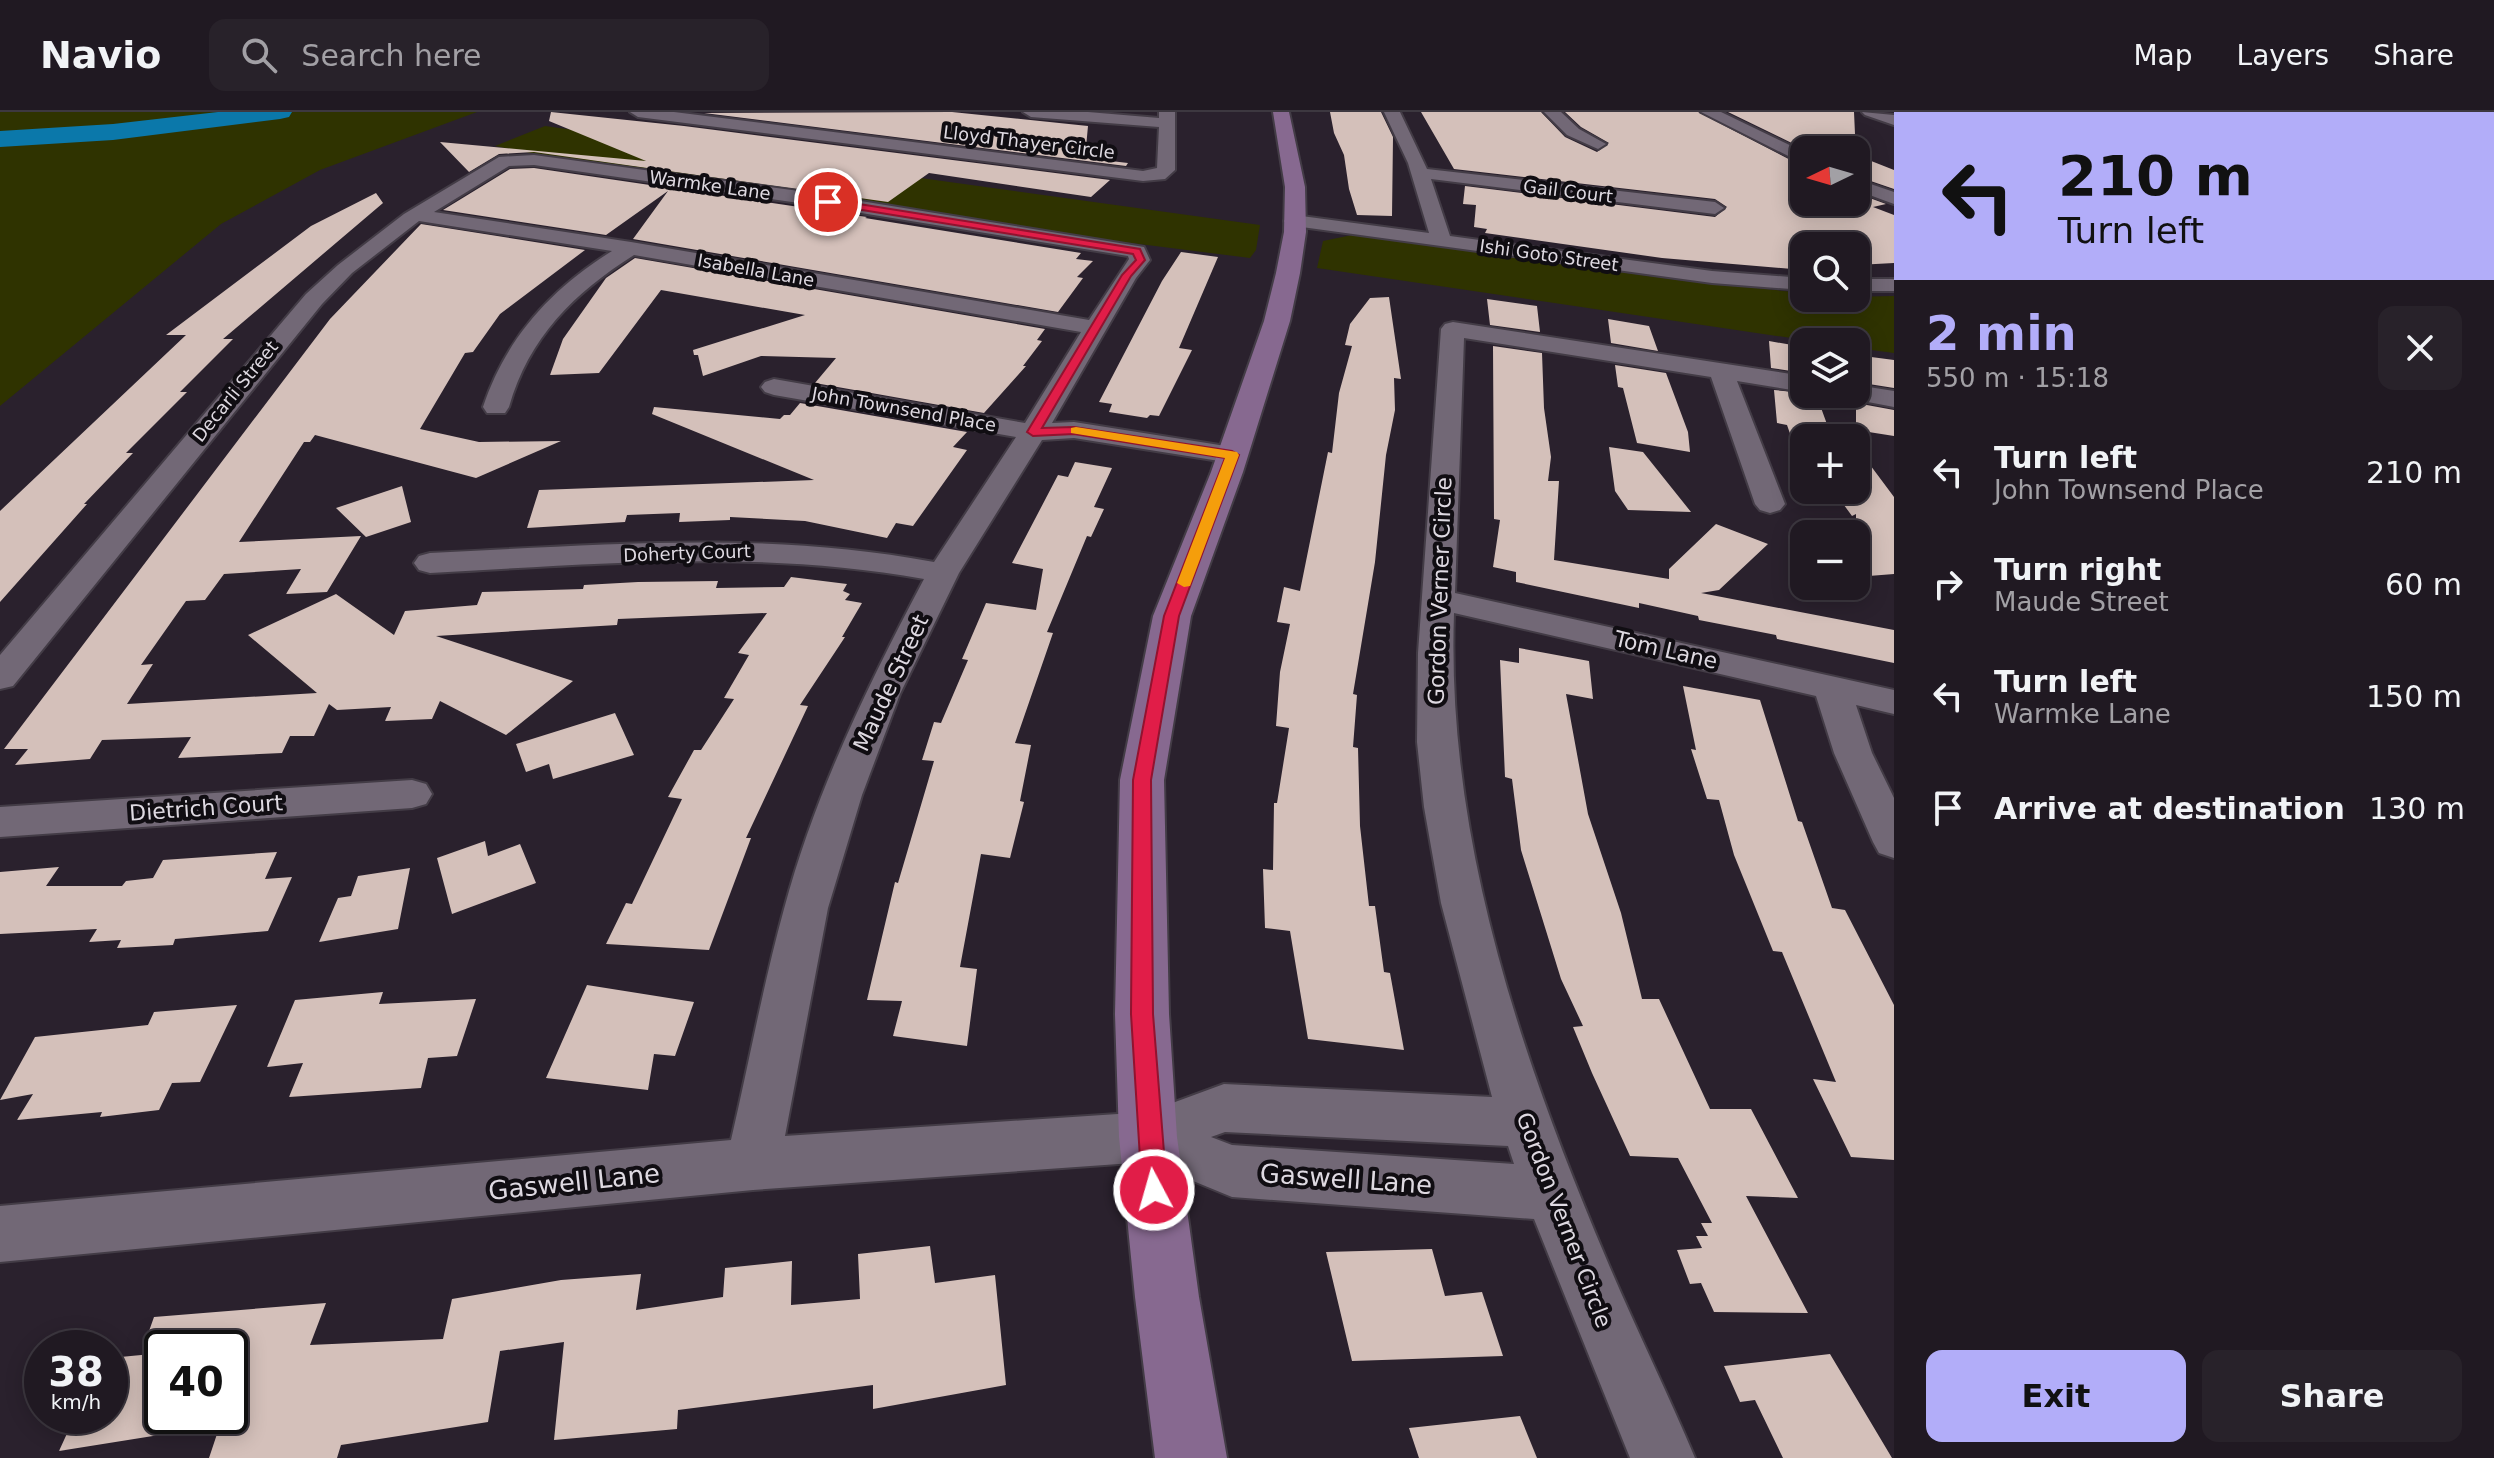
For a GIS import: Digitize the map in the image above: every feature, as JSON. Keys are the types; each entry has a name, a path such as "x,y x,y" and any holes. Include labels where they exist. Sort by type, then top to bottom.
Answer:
{"street":[{"name":"Lloyd Thayer Circle","path":"638,112 1143,176 1159,175 1166,170 1167,118"},
{"path":"1031,112 1167,118"},
{"path":"1191,1458 1167,1297 1148,1137 1142,1014 1142,780 1172,616 1230,464 1277,321 1288,273 1294,221 1294,170 1281,112"},
{"path":"1392,112 1421,173 1441,240"},
{"path":"1552,112 1573,132 1598,144"},
{"path":"1709,112 1790,152"},
{"path":"1870,112 1894,120"},
{"name":"Decarli Street","path":"0,678 288,327 345,269 416,215 505,161 519,160"},
{"name":"Warmke Lane","path":"519,160 799,197 1137,251"},
{"name":"Gail Court","path":"1421,173 1715,208"},
{"path":"1870,189 1894,198"},
{"name":"Isabella Lane","path":"416,215 631,248 1095,328"},
{"name":"Ishi Goto Street","path":"1294,221 1712,277 1790,283"},
{"path":"496,407 509,368 540,320 583,278 631,248"},
{"name":"Maude Street","path":"753,1164 806,908 842,795 882,694 943,573 1033,432 1127,275 1140,260 1137,251"},
{"path":"1870,285 1894,285"},
{"name":"Gordon Verner Circle","path":"1663,1458 1613,1348 1550,1193 1525,1123 1463,907 1442,786 1435,712 1453,329 1790,382"},
{"path":"1721,371 1770,504"},
{"name":"John Townsend Place","path":"774,387 1033,432 1062,446 1230,464"},
{"path":"1870,395 1894,399"},
{"name":"Doherty Court","path":"430,563 711,550 770,551 836,555 943,573"},
{"name":"Tom Lane","path":"1438,599 1894,702"},
{"path":"1832,688 1853,753 1894,842"},
{"name":"Dietrich Court","path":"0,822 412,794"},
{"name":"Gaswell Lane","path":"0,1234 753,1164 1148,1137 1224,1108 1525,1123"},
{"name":"Gaswell Lane","path":"1148,1137 1232,1171 1550,1193"}],"green space":[{"path":"0,112 477,112 320,170 221,224 0,406"},
{"path":"545,126 1260,225 1256,250 1250,258 1068,235 577,162 495,146"},
{"path":"1352,235 1684,281 1790,292 1790,312 1870,312 1870,297 1894,296 1894,353 1870,350 1870,328 1790,328 1790,338 1317,268 1323,241"}],"building":[{"path":"551,112 1110,180 1091,197 929,173 888,202 534,152 499,154 469,172 440,142 646,161 549,121"},
{"path":"952,112 1088,126 1085,158 1128,163 1126,166 704,113"},
{"path":"1330,112 1381,112 1393,137 1392,216 1357,215 1344,155 1334,133"},
{"path":"1421,112 1541,112 1565,137 1597,152 1609,143 1581,127 1565,112 1698,112 1790,160 1790,216 1870,216 1870,198 1886,204 1873,207 1894,215 1894,263 1870,264 1870,232 1790,232 1790,269 1662,258 1485,233 1487,229 1474,227 1476,205 1463,204 1465,186 1715,217 1727,207 1715,199 1454,169"},
{"path":"1728,112 1854,112 1855,134 1790,136 1790,142"},
{"path":"1870,161 1894,170 1894,189 1870,181"},
{"path":"534,168 867,217 1081,253 1076,259 1093,261 1077,277 1083,278 1058,312 633,239 668,191 606,235 443,210 510,169"},
{"path":"376,193 383,203 223,339 233,339 180,392 187,392 126,453 133,453 84,504 87,504 0,602 0,511 186,335 166,335 311,226"},
{"path":"421,224 585,250 500,314 473,352 465,353 420,429 479,442 561,441 476,478 315,435 310,442 304,442 239,542 361,536 327,592 286,594 301,569 224,574 205,600 186,601 141,665 153,664 127,704 317,693 248,635 336,594 394,635 405,611 477,605 482,592 583,589 584,585 638,582 718,581 716,588 784,587 791,577 847,584 843,591 850,594 845,600 862,603 842,637 845,637 800,705 808,706 746,838 751,838 709,950 606,944 626,903 632,904 682,799 668,797 694,750 701,750 734,699 724,698 749,655 738,653 767,613 618,619 617,625 436,636 573,681 506,735 440,701 432,719 385,721 391,707 337,710 329,704 314,736 290,736 282,753 178,758 191,737 102,740 90,759 15,765 28,749 4,749 330,319"},
{"path":"1181,252 1218,257 1179,348 1192,350 1159,416 1150,415 1147,418 1109,412 1112,404 1099,402 1162,281"},
{"path":"635,258 1045,329 1037,340 1042,341 1023,366 1026,366 984,413 815,383 836,358 761,356 703,376 698,355 694,355 693,350 805,315 661,290 599,373 550,375 563,339 606,278"},
{"path":"1389,297 1401,379 1394,378 1395,410 1386,455 1375,562 1353,694 1357,695 1353,747 1358,748 1360,826 1369,906 1375,906 1384,972 1390,973 1404,1050 1308,1039 1290,931 1265,928 1263,869 1273,870 1274,803 1277,803 1289,728 1276,726 1280,672 1290,624 1277,622 1284,587 1300,591 1328,452 1332,453 1339,393 1352,346 1345,345 1350,324 1370,298"},
{"path":"1487,299 1537,306 1540,332 1490,325"},
{"path":"1608,319 1649,326 1658,351 1611,343"},
{"path":"1769,341 1790,345 1790,371 1771,368"},
{"path":"1493,346 1542,353 1544,408 1551,457 1548,481 1559,481 1554,560 1669,579 1669,569 1716,524 1768,544 1719,590 1701,593 1894,630 1894,663 1777,639 1776,635 1699,620 1698,616 1639,603 1639,608 1516,582 1516,572 1493,567 1500,520 1494,519"},
{"path":"1870,357 1894,360 1894,388 1870,384"},
{"path":"1615,365 1666,373 1688,432 1690,452 1637,443 1623,388 1618,387"},
{"path":"1774,390 1790,392 1790,408 1821,408 1827,424 1790,424 1790,434 1787,425 1777,423"},
{"path":"800,403 967,432 953,447 967,450 913,526 896,523 887,538 805,521 730,517 730,520 679,522 680,513 627,515 625,522 527,528 539,490 814,480 652,414 654,407 780,419 790,415"},
{"path":"1870,406 1894,410 1894,436 1870,432 1870,424 1856,424 1856,408"},
{"path":"1609,447 1643,452 1691,512 1628,510 1615,491"},
{"path":"1075,462 1112,468 1094,507 1104,509 1091,537 1087,536 1047,632 1053,633 1015,743 1031,745 1020,801 1024,802 1010,858 981,854 960,967 977,969 967,1046 893,1036 902,1001 867,1000 895,882 898,883 934,761 922,760 934,722 941,723 968,660 962,659 986,603 1036,610 1043,569 1012,563 1058,475 1068,477"},
{"path":"1870,465 1894,497 1894,574 1870,576 1870,520 1856,520 1856,514 1852,516 1843,504 1870,504"},
{"path":"402,486 411,522 366,537 336,508"},
{"path":"1519,648 1589,661 1593,699 1566,694 1588,814 1621,913 1642,999 1659,999 1710,1109 1751,1109 1798,1198 1746,1196 1808,1313 1714,1312 1701,1283 1690,1284 1677,1250 1702,1248 1696,1236 1708,1236 1701,1223 1712,1223 1678,1158 1630,1156 1592,1073 1573,1027 1583,1026 1561,979 1521,850 1512,779 1505,777 1500,660 1519,663"},
{"path":"1683,686 1760,700 1798,821 1802,822 1832,908 1845,910 1894,1005 1894,1160 1851,1157 1813,1079 1836,1082 1782,952 1773,951 1734,855 1719,800 1707,799 1691,749 1696,750"},
{"path":"615,713 634,755 553,779 549,764 526,772 516,744"},
{"path":"485,841 488,856 520,844 536,883 452,914 437,858"},
{"path":"277,852 265,879 292,877 268,931 175,939 173,945 117,948 121,940 89,942 97,929 0,934 0,872 59,867 46,886 122,886 126,881 153,878 163,860"},
{"path":"410,868 398,929 319,942 338,898 351,896 358,876"},
{"path":"587,985 694,1002 675,1056 654,1054 648,1090 546,1078"},
{"path":"383,992 379,1004 476,999 457,1056 428,1058 421,1088 289,1097 303,1063 267,1067 295,1000"},
{"path":"237,1005 200,1082 172,1083 159,1110 100,1117 102,1112 17,1120 33,1094 0,1100 35,1037 148,1025 154,1012"},
{"path":"930,1246 935,1283 995,1275 1006,1385 873,1409 873,1385 678,1410 677,1429 554,1440 564,1342 500,1351 488,1422 341,1445 337,1458 209,1458 217,1434 248,1434 248,1330 149,1330 154,1317 326,1303 310,1345 443,1339 452,1299 561,1280 641,1274 636,1310 723,1297 725,1268 792,1261 791,1305 860,1299 858,1254"},
{"path":"1432,1249 1445,1296 1482,1292 1503,1356 1352,1361 1326,1252"},
{"path":"1830,1354 1892,1458 1783,1458 1755,1400 1740,1402 1724,1366"},
{"path":"144,1355 144,1434 165,1434 59,1451 67,1434 128,1434 128,1356"},
{"path":"1520,1416 1537,1458 1419,1458 1409,1428"}],"waterway":[{"path":"0,139 113,132 280,112"}],"slow traffic":[{"path":"1076,430 1232,455 1184,583"}],"route":[{"path":"828,202 1137,251 1140,260 1127,275 1033,432 1074,430 1232,455 1172,616 1142,780 1142,1014 1154,1190"}]}
